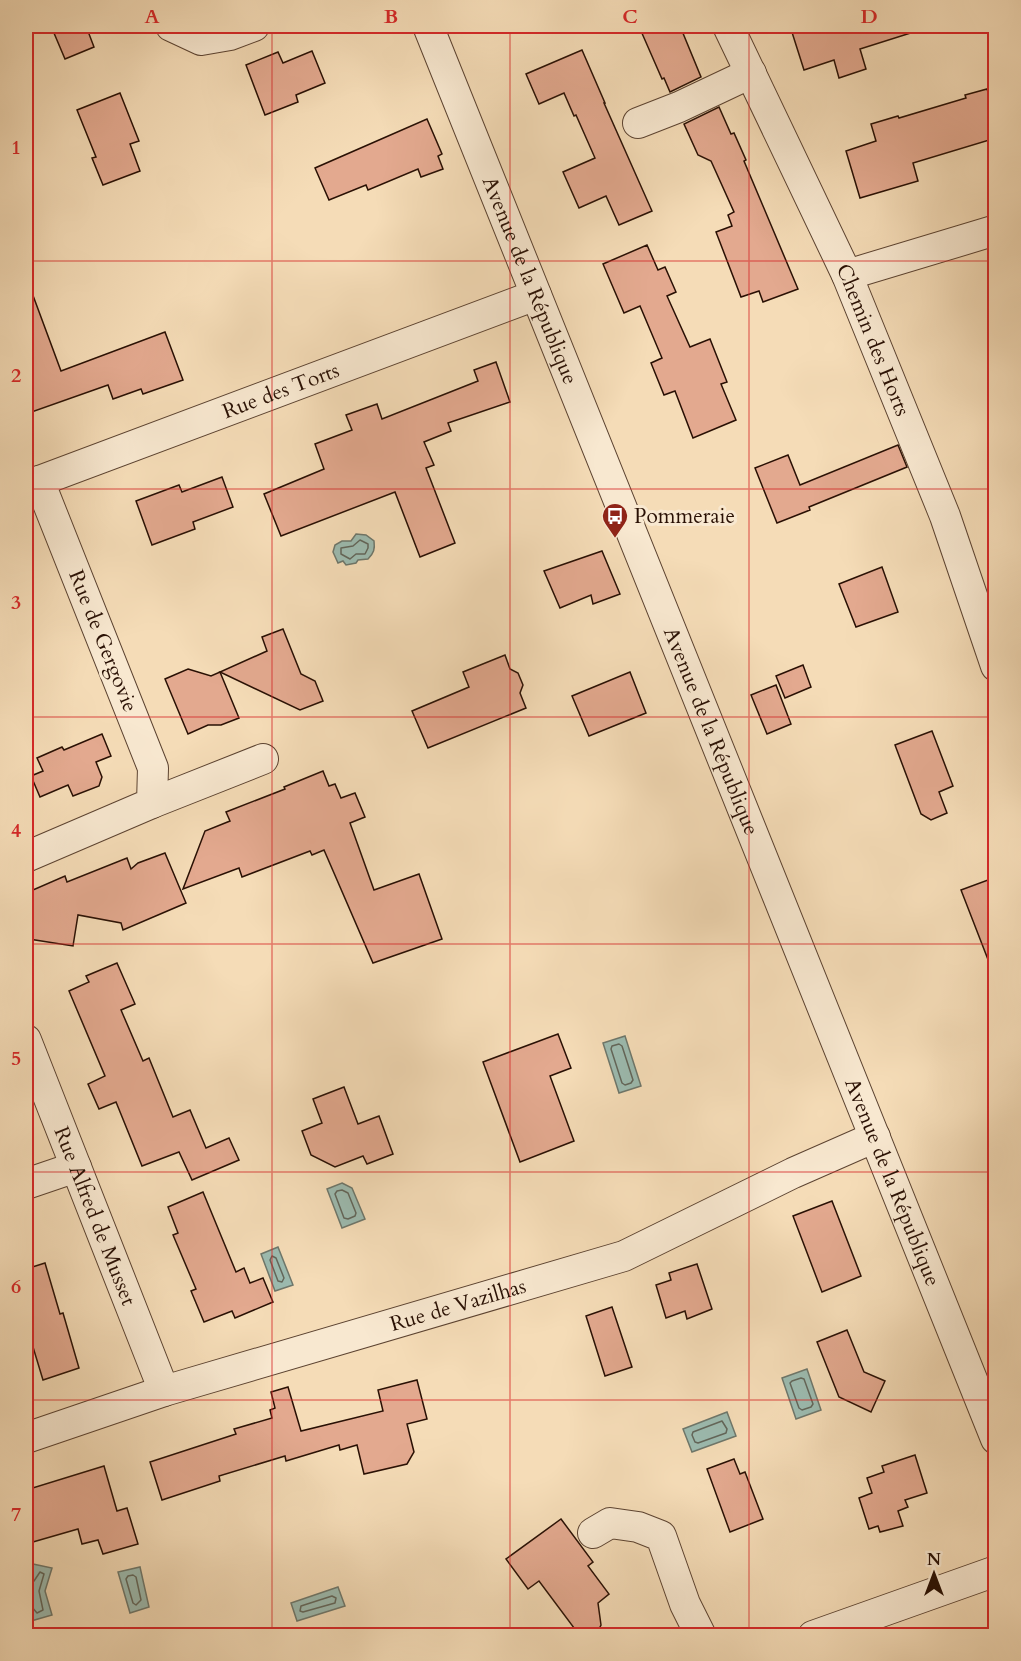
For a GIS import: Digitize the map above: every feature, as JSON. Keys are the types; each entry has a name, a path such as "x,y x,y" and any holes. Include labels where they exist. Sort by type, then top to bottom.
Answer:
{"street":[{"path":"171,26 201,40 254,26"},
{"name":"Avenue de la République","path":"428,26 996,1438"},
{"name":"Chemin des Horts","path":"728,26 847,275 945,516 996,666"},
{"path":"638,123 679,107 751,73"},
{"path":"847,275 996,230"},
{"name":"Rue des Torts","path":"32,484 536,294"},
{"name":"Rue de Gergovie","path":"32,484 153,768 152,803"},
{"path":"26,858 152,803 263,759"},
{"name":"Rue Alfred de Musset","path":"26,1040 164,1391"},
{"name":"Rue de Vazilhas","path":"26,1437 164,1391 624,1256 848,1147 875,1137"},
{"path":"26,1184 76,1167"},
{"path":"593,1533 610,1523 638,1527 661,1536 685,1604 701,1635"},
{"path":"813,1635 996,1571"}],"water":[{"path":"356,534 366,535 374,541 372,555 356,563 346,565 343,561 338,563 333,552 335,545 342,541 351,541"},
{"path":"625,1036 641,1086 619,1093 603,1043"},
{"path":"342,1183 352,1188 365,1219 342,1228 327,1189"},
{"path":"278,1247 293,1285 275,1291 261,1254"},
{"path":"807,1369 821,1410 796,1419 782,1378"},
{"path":"727,1412 736,1436 692,1452 683,1429"},
{"path":"33,1564 52,1568 45,1591 52,1615 31,1621 26,1576 32,1576"},
{"path":"140,1567 149,1607 130,1613 118,1572"},
{"path":"338,1587 345,1606 297,1621 291,1603"}],"building":[{"path":"51,26 86,26 94,47 65,59"},
{"path":"654,26 680,26 701,77 670,92 641,31"},
{"path":"790,26 916,26 917,31 860,49 866,69 839,78 834,60 804,70"},
{"path":"582,50 652,211 619,225 606,196 579,208 563,172 595,158 564,93 539,104 526,74"},
{"path":"312,51 325,83 296,95 298,102 265,115 246,65 278,52 283,63"},
{"path":"987,89 996,117 996,138 913,163 918,181 860,198 846,151 876,141 871,124 966,98 965,95"},
{"path":"120,93 139,141 130,144 140,171 103,185 92,158 96,157 77,110"},
{"path":"719,107 746,160 744,161 798,289 763,302 759,291 741,297 716,232 732,226 728,215 734,212 711,161 698,155 684,124"},
{"path":"427,119 442,154 438,156 443,169 421,177 418,169 368,190 366,185 329,200 315,168"},
{"path":"647,245 658,270 665,267 676,292 667,296 690,347 710,339 727,382 721,384 736,420 693,438 675,391 664,395 651,363 662,358 640,306 624,313 603,264"},
{"path":"28,282 61,371 165,332 183,380 143,394 141,389 113,399 108,385 26,414 26,283"},
{"path":"496,362 510,402 448,423 451,431 424,442 434,465 426,468 455,543 420,557 395,492 281,536 264,494 324,469 315,444 352,430 346,415 377,404 382,419 478,381 474,370"},
{"path":"898,445 907,467 809,507 810,510 777,523 755,468 788,455 800,485"},
{"path":"222,477 233,507 193,522 195,529 152,545 136,501 179,485 182,492"},
{"path":"602,551 620,594 593,604 591,595 560,608 544,571"},
{"path":"882,567 898,612 856,627 839,584"},
{"path":"283,629 301,674 315,681 323,701 300,710 220,672 267,651 262,637"},
{"path":"505,655 510,669 518,673 523,685 520,693 526,708 428,748 412,711 469,687 463,672"},
{"path":"803,665 811,687 785,698 776,676"},
{"path":"188,669 211,676 220,672 239,718 221,725 208,725 188,734 165,679"},
{"path":"630,672 646,713 589,736 572,696"},
{"path":"776,685 791,724 767,734 751,695"},
{"path":"932,731 953,786 939,792 947,813 931,820 921,814 895,745"},
{"path":"102,734 111,756 96,762 102,777 99,786 73,796 68,785 40,797 31,776 43,771 37,758 62,747 64,750"},
{"path":"323,771 329,786 335,784 341,798 355,793 365,817 350,823 374,890 419,874 442,939 373,963 324,850 312,855 310,851 242,877 239,868 183,889 205,831 230,821 226,812"},
{"path":"165,853 186,903 123,930 121,923 78,915 73,946 29,939 26,930 26,893 65,876 67,882 127,858 131,869 138,863"},
{"path":"996,877 996,975 994,975 961,890"},
{"path":"117,963 135,1004 121,1010 143,1061 149,1058 173,1117 190,1110 206,1148 229,1138 239,1160 192,1180 179,1152 142,1166 116,1102 99,1109 88,1084 105,1076 69,991 89,982 86,976"},
{"path":"558,1034 571,1068 550,1076 574,1141 520,1162 483,1062"},
{"path":"344,1087 358,1124 379,1116 393,1154 367,1164 363,1156 335,1167 311,1155 302,1131 322,1123 313,1099"},
{"path":"203,1192 236,1272 244,1268 250,1283 263,1278 273,1302 235,1318 232,1311 204,1322 191,1291 196,1289 173,1235 178,1233 168,1207"},
{"path":"832,1201 861,1276 822,1292 793,1216"},
{"path":"45,1263 79,1368 43,1380 26,1324 26,1269"},
{"path":"697,1264 712,1309 687,1319 685,1311 666,1318 656,1285 671,1280 669,1273"},
{"path":"612,1307 632,1367 605,1376 586,1316"},
{"path":"847,1330 864,1372 885,1381 871,1412 839,1397 817,1342"},
{"path":"417,1380 427,1419 407,1424 414,1452 407,1464 364,1474 357,1445 340,1450 339,1445 286,1461 285,1456 219,1476 220,1481 162,1500 150,1462 236,1434 234,1429 272,1418 270,1410 275,1408 271,1392 288,1387 301,1431 383,1411 378,1390"},
{"path":"915,1455 927,1493 905,1500 908,1507 898,1511 903,1526 880,1532 878,1526 869,1529 859,1498 872,1493 867,1478 884,1472 882,1466"},
{"path":"734,1459 740,1474 745,1472 763,1519 730,1532 707,1469"},
{"path":"104,1466 117,1511 127,1508 138,1544 103,1554 98,1540 82,1544 78,1529 26,1544 26,1490"},
{"path":"561,1519 593,1562 588,1566 609,1594 598,1603 601,1625 596,1635 584,1635 577,1632 539,1581 528,1589 506,1559"}],"place":[{"name":"Pommeraie","path":"615,539"}]}
